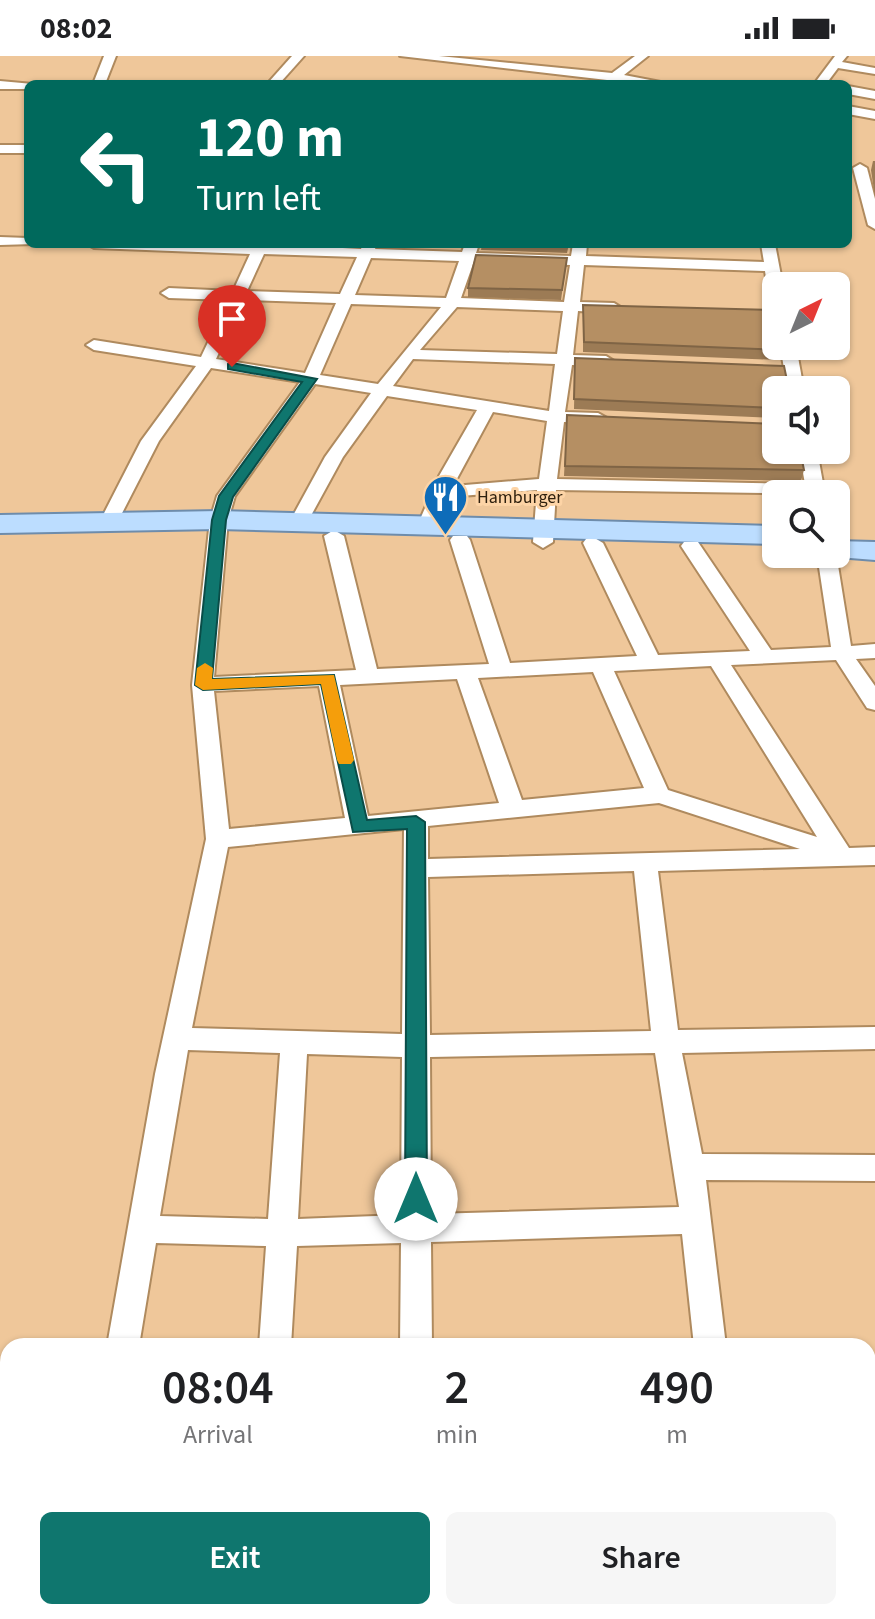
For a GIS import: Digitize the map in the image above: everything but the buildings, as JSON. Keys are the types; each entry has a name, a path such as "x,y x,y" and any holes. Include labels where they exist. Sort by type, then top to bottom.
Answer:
{"main road":[{"path":"0,524 109,521 334,536 460,540 543,535 762,535"},
{"path":"0,539 299,521 427,524 593,543 762,549"},
{"path":"850,537 875,537"},
{"path":"850,550 875,551"}],"street":[{"path":"101,80 110,56"},
{"path":"277,80 298,56"},
{"path":"406,56 515,74 576,73 611,80 642,56"},
{"path":"560,56 576,73"},
{"path":"823,80 838,60 875,71"},
{"path":"0,85 24,85"},
{"path":"852,91 875,95"},
{"path":"852,111 875,115"},
{"path":"0,149 24,149"},
{"path":"861,168 875,225"},
{"path":"0,241 24,242"},
{"path":"109,521 150,441 206,363 260,248"},
{"path":"314,248 470,251 576,263 770,267"},
{"path":"543,535 547,484 579,248"},
{"path":"768,248 771,272"},
{"path":"124,1338 177,1039 218,839 203,685 218,527 226,496 310,379 367,249"},
{"path":"299,521 334,457 408,354 452,304 470,251"},
{"path":"169,293 344,302 635,309"},
{"path":"94,345 557,417 619,419"},
{"path":"408,354 625,362"},
{"path":"427,524 488,406"},
{"path":"441,492 547,484 762,490"},
{"path":"334,536 368,677"},
{"path":"460,540 502,671"},
{"path":"593,543 651,663"},
{"path":"691,546 765,657"},
{"path":"829,568 842,653 875,703"},
{"path":"203,685 875,651"},
{"path":"717,659 842,857"},
{"path":"601,666 659,795"},
{"path":"465,672 514,811"},
{"path":"328,679 359,827"},
{"path":"218,839 416,822 659,795 783,832 842,857"},
{"path":"416,822 416,1338"},
{"path":"416,868 875,856"},
{"path":"645,863 666,1041 690,1167 709,1338"},
{"path":"177,1039 417,1046 875,1038"},
{"path":"275,1338 294,1042"},
{"path":"690,1167 875,1168"},
{"path":"143,1229 282,1233 696,1220"}],"slow traffic":[{"path":"205,668 203,685 328,679 345,760"}],"place":[{"name":"Hamburger","path":"446,536"}],"route":[{"path":"232,367 310,379 226,496 219,520 203,685 328,679 359,827 416,822 416,1199"}]}
